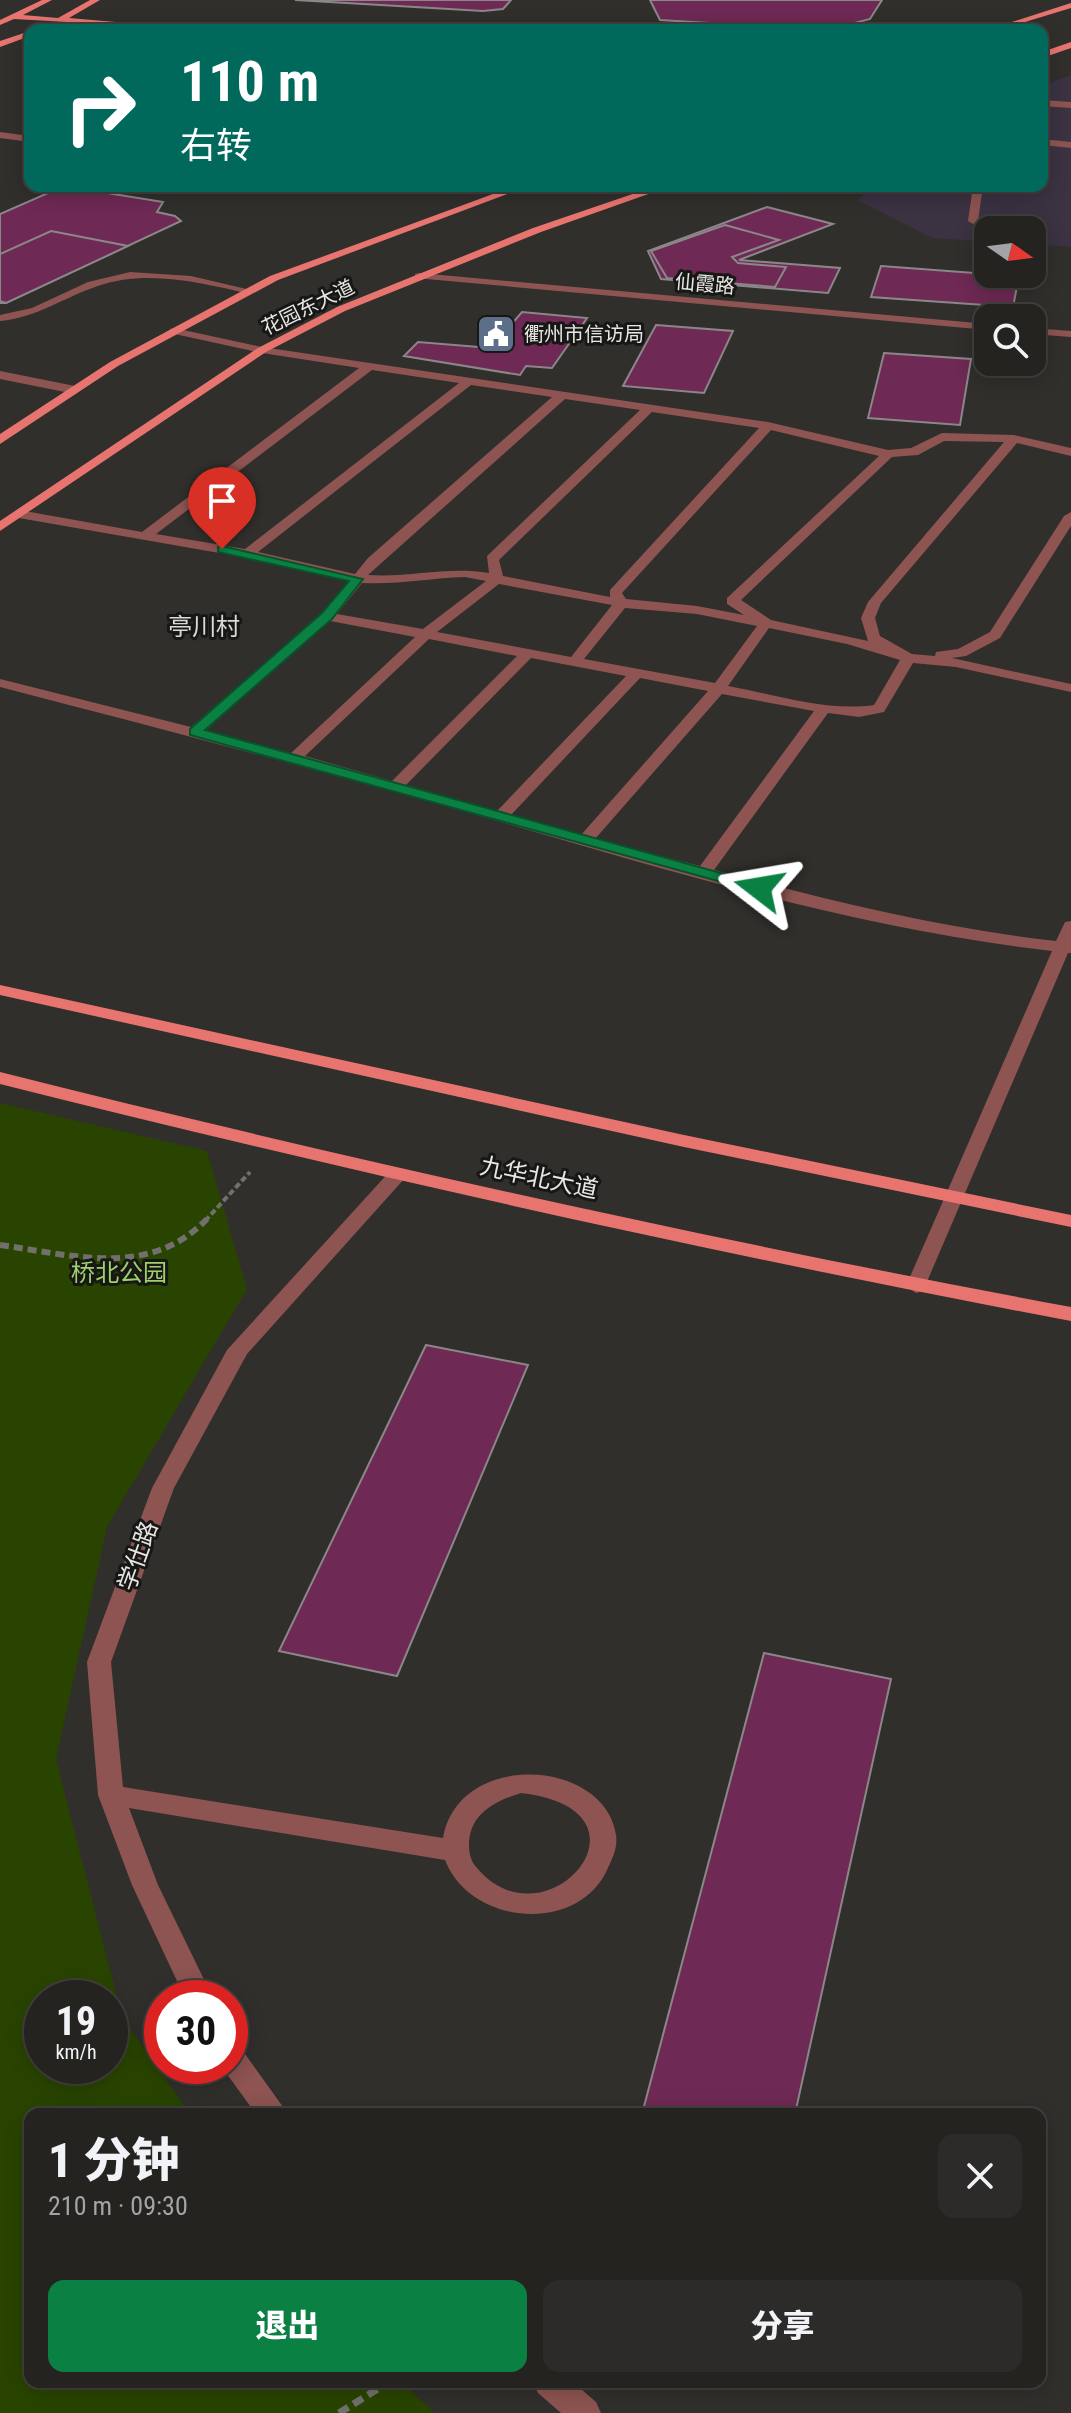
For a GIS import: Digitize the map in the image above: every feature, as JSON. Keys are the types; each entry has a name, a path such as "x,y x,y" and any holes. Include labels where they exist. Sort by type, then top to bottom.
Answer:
{"main road":[{"path":"0,23 48,0"},
{"path":"53,24 96,0"},
{"path":"1010,24 1071,5"},
{"path":"15,17 108,24"},
{"path":"0,23 24,26"},
{"path":"0,44 24,35"},
{"path":"1048,53 1071,45"},
{"name":"花园东大道","path":"0,440 114,364 274,278 507,192"},
{"name":"花园东大道","path":"0,527 262,350 341,309 537,230 648,192"},
{"path":"0,990 953,1199 1071,1221"},
{"name":"九华北大道","path":"0,1078 398,1174 916,1286 1071,1314"}],"street":[{"path":"1048,103 1071,105"},
{"path":"0,135 24,138"},
{"path":"1048,143 1071,145"},
{"path":"973,221 977,192"},
{"path":"0,318 42,307 93,284 127,276 165,276 250,291"},
{"name":"仙霞路","path":"419,276 974,326"},
{"path":"174,331 262,350 768,426 888,454 914,452 942,437 1014,439 1071,452"},
{"path":"1046,332 1071,334"},
{"path":"146,535 371,365"},
{"path":"0,375 75,390"},
{"path":"248,554 470,380"},
{"path":"195,732 327,616 373,561 439,499 562,395"},
{"path":"497,579 492,559 650,408"},
{"path":"621,603 615,593 768,426"},
{"path":"1014,439 875,602 868,618 873,638 908,658 961,653 995,635 1071,516"},
{"path":"766,623 732,601 888,454"},
{"path":"19,514 248,554 357,579 395,581 432,574 465,573 621,603 697,610 850,640 908,658 956,663 1071,688"},
{"path":"294,758 426,634 497,579"},
{"path":"575,661 621,603"},
{"path":"327,616 859,712 879,709 908,658"},
{"path":"584,841 719,688 766,623"},
{"path":"395,787 528,653"},
{"path":"501,816 637,673"},
{"path":"0,683 294,758 703,874 843,909 974,937 1066,948"},
{"path":"703,874 824,708"},
{"path":"916,1286 1066,948 1071,926"},
{"name":"学仕路","path":"190,1980 145,1885 111,1795 99,1662 163,1488 238,1350 398,1174"},
{"path":"521,1783 545,1784 566,1791 584,1803 596,1819 603,1837 600,1858 590,1877 573,1892 550,1901 524,1904 499,1899 478,1887 462,1870 455,1851 461,1823 480,1798 521,1783"},
{"path":"111,1795 455,1851"},
{"path":"248,2080 269,2108"},
{"path":"556,2388 585,2413"}],"path":[{"path":"0,1245 113,1261 163,1251 203,1223 275,1145"},
{"path":"339,2413 379,2388"}],"shaded area":[{"path":"1071,75 1071,247 1046,245 1046,216 974,216 974,241 932,238 857,200 869,192 1048,192 1048,84"}],"green space":[{"name":"桥北公园","path":"0,1103 207,1151 247,1289 107,1527 56,1759 113,1980 24,1980 24,2084 128,2084 128,2026 144,2048 144,2084 169,2084 186,2108 24,2108 24,2388 408,2388 435,2413 0,2413"}],"building":[{"path":"295,0 511,0 503,9 483,11"},
{"path":"650,0 882,0 870,19 851,24 727,24 660,20"},
{"path":"50,192 101,192 163,202 157,212 175,216 181,221 6,303 0,303 0,214"},
{"path":"767,207 833,224 739,260 840,268 828,293 661,279 648,251"},
{"path":"725,225 779,240 732,257 738,263 786,267 775,287 667,278 651,251"},
{"path":"51,231 128,246 6,303 0,301 0,254"},
{"path":"881,266 974,273 974,288 1017,288 1014,304 871,297"},
{"path":"522,312 587,318 552,368 526,366 520,375 404,356 418,342 491,348"},
{"path":"656,325 733,331 704,393 623,386"},
{"path":"884,353 971,359 960,425 868,418"},
{"path":"426,1345 528,1365 397,1676 279,1651"},
{"path":"764,1653 891,1679 796,2108 644,2108"}],"place":[{"name":"衢州市信访局","path":"496,334"}],"district":[{"name":"亭川村","path":"204,627"}],"route":[{"path":"222,549 357,579 327,616 195,732 759,888"}]}
